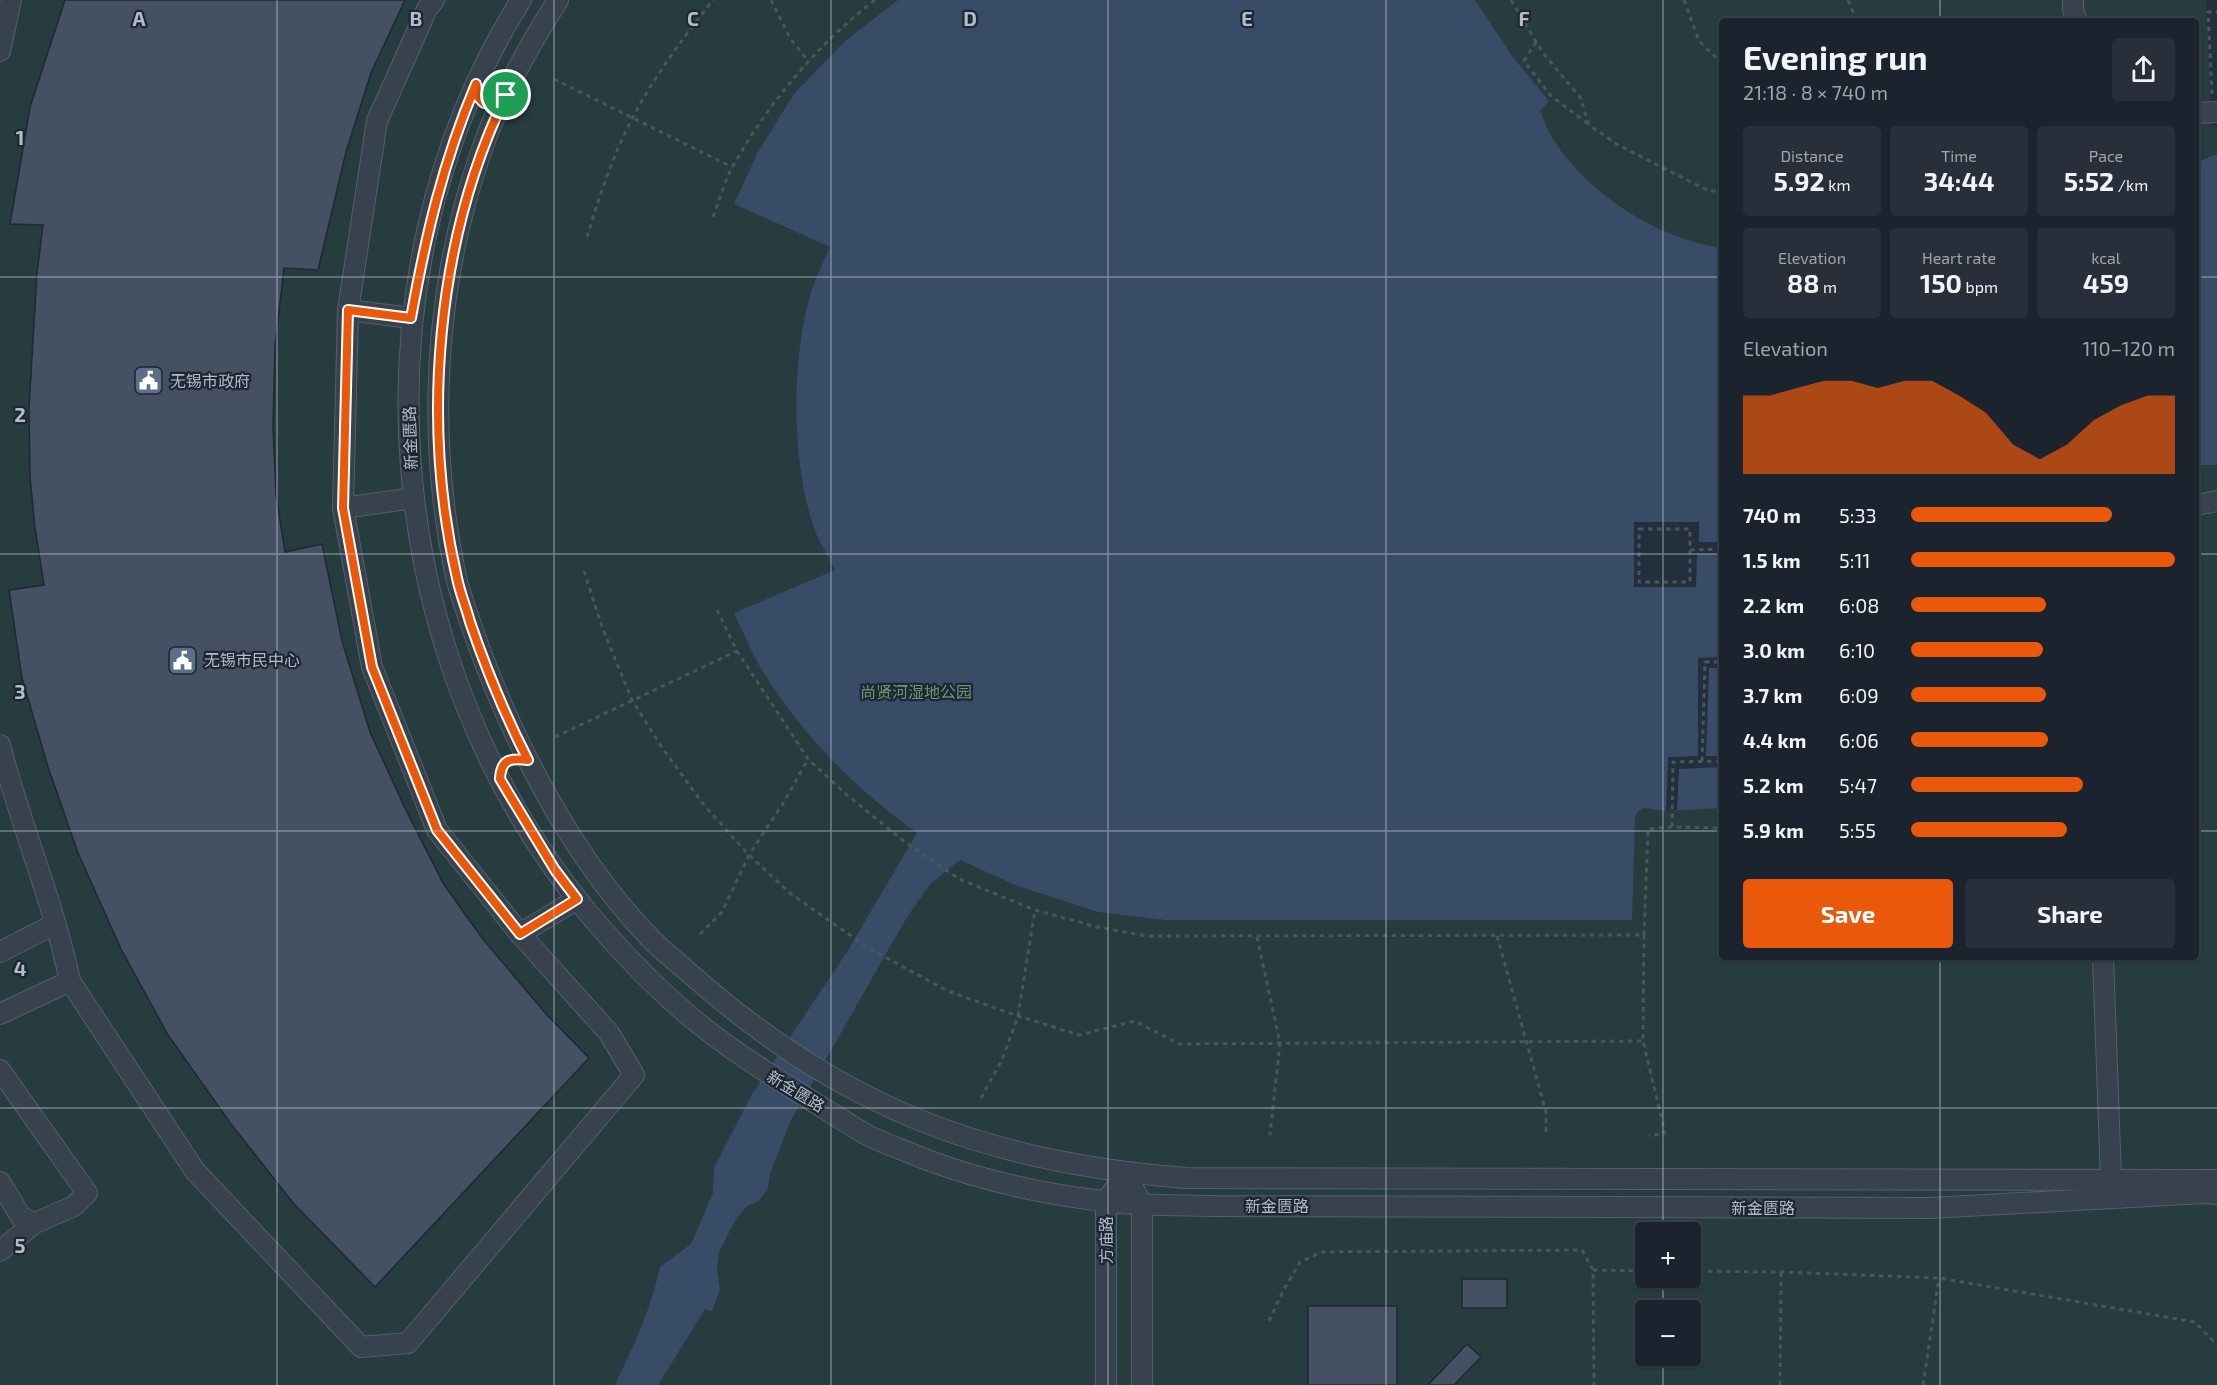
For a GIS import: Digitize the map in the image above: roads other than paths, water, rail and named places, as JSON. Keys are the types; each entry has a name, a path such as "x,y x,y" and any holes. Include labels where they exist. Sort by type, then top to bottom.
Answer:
{"street":[{"path":"0,51 12,0"},
{"path":"0,745 10,787 55,924 70,981 195,1171 361,1347 408,1343 634,1075 609,1033 520,934 437,830 372,667 343,508 348,310 377,121 427,9 434,0"},
{"name":"新金匮路","path":"521,0 501,31 453,141 436,198 411,318 408,422 414,498 428,586 443,643 477,731 500,779 555,870 622,952 714,1036 763,1071 869,1136 956,1170 1010,1185 1106,1202 1226,1206 1930,1208 2217,1194"},
{"name":"新金匮路","path":"558,0 506,95 481,152 454,250 447,295 437,408 442,490 457,579 491,680 506,716 573,843 652,940 729,1007 778,1044 859,1093 952,1133 1023,1154 1125,1173 1186,1178 2217,1180"},
{"path":"2071,0 2069,11 2073,18"},
{"path":"476,84 478,97 484,103 506,95"},
{"path":"453,141 472,128 477,135 481,152"},
{"path":"348,310 411,318"},
{"path":"343,508 414,498"},
{"path":"2199,504 2217,501"},
{"path":"477,731 486,737 496,737 502,729 506,716"},
{"path":"500,779 501,769 507,761 528,760"},
{"path":"520,934 577,899"},
{"path":"0,952 55,924"},
{"path":"2103,960 2111,1179"},
{"path":"0,1014 70,981"},
{"path":"0,1070 87,1193 74,1206 35,1223 0,1251"},
{"path":"1125,1173 1142,1204 1143,1385"},
{"name":"方庙路","path":"1106,1385 1106,1202 1125,1173"},
{"path":"0,1182 21,1218 35,1223"}],"water":[{"path":"898,0 1475,0 1513,57 1549,101 1540,111 1550,134 1569,161 1586,179 1606,196 1650,224 1674,235 1719,247 1719,808 1666,811 1644,808 1638,811 1635,817 1632,920 1166,920 1098,912 1015,885 960,860 931,883 907,917 790,1122 770,1174 768,1188 759,1201 747,1206 736,1219 719,1252 717,1270 720,1289 712,1311 705,1309 658,1385 615,1385 647,1313 660,1267 691,1244 713,1193 714,1168 752,1094 847,952 917,833 873,799 815,742 761,668 734,613 835,570 815,531 806,499 797,439 796,407 800,344 805,315 812,289 830,247 734,204 758,152 794,94 845,41"},
{"path":"2217,154 2217,465 2199,465 2199,162"}],"place":[{"name":"无锡市政府","path":"149,381"},
{"name":"无锡市民中心","path":"183,660"}],"park label":[{"name":"尚贤河湿地公园","path":"916,692"}]}
